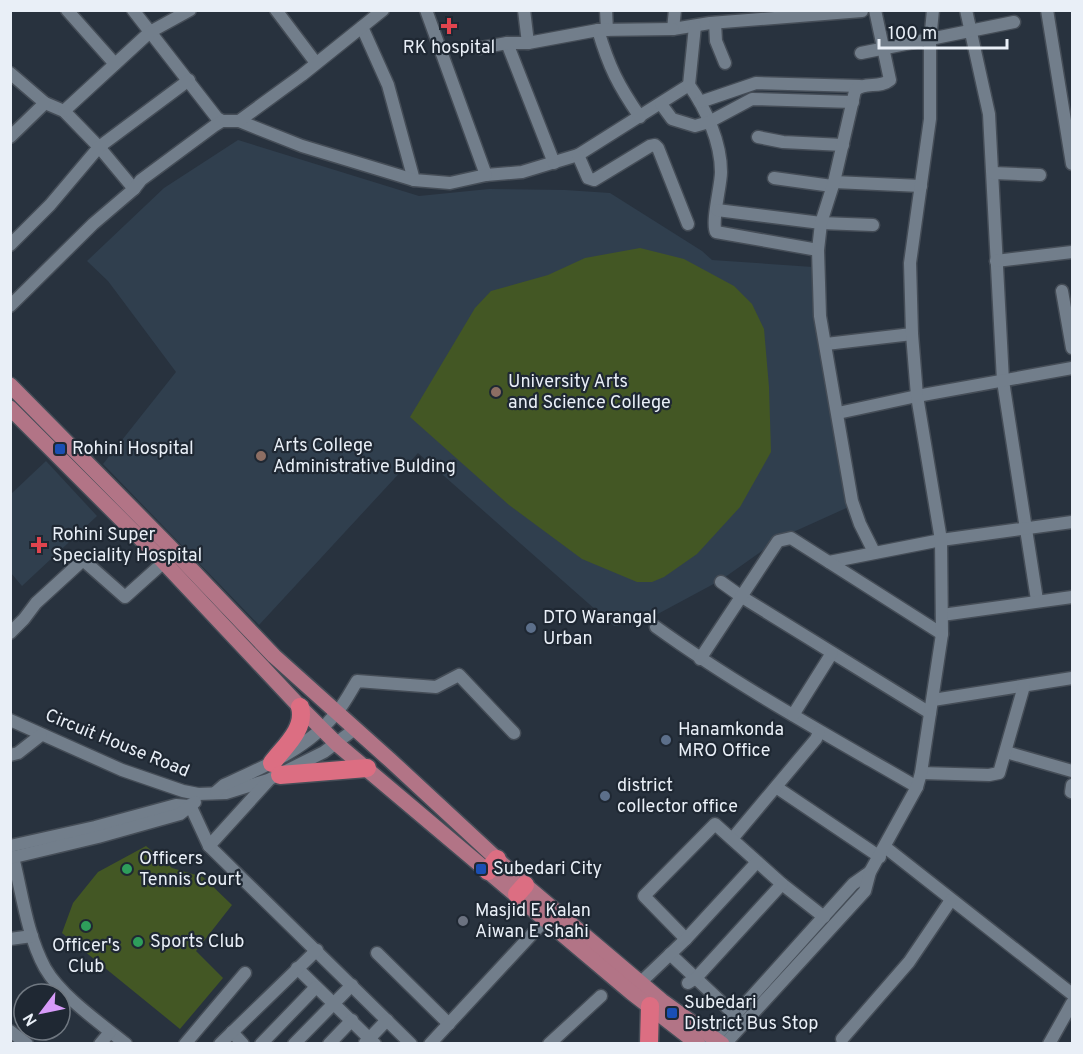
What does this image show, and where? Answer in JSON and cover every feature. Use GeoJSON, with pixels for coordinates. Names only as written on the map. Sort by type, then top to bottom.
{"type":"FeatureCollection","features":[{"type":"Feature","properties":{"kind":"highway"},"geometry":{"type":"LineString","coordinates":[[273,773],[296,732],[302,714],[300,707]]}},
{"type":"Feature","properties":{"kind":"highway"},"geometry":{"type":"LineString","coordinates":[[273,773],[367,768]]}},
{"type":"Feature","properties":{"kind":"highway"},"geometry":{"type":"LineString","coordinates":[[649,1044],[650,1006]]}},
{"type":"Feature","properties":{"kind":"main road"},"geometry":{"type":"LineString","coordinates":[[10,385],[274,656],[355,729],[493,865],[521,890],[641,982],[662,1001],[718,1042]]}},
{"type":"Feature","properties":{"kind":"main road"},"geometry":{"type":"LineString","coordinates":[[10,408],[164,562],[337,744],[493,865]]}},
{"type":"Feature","properties":{"kind":"main road"},"geometry":{"type":"LineString","coordinates":[[521,890],[546,919],[632,993],[698,1044]]}},
{"type":"Feature","properties":{"kind":"street"},"geometry":{"type":"LineString","coordinates":[[67,10],[116,64]]}},
{"type":"Feature","properties":{"kind":"street"},"geometry":{"type":"LineString","coordinates":[[133,10],[217,118],[222,121],[239,121],[302,146],[414,180],[450,183],[486,175],[522,172],[554,164],[578,155],[689,85]]}},
{"type":"Feature","properties":{"kind":"street"},"geometry":{"type":"LineString","coordinates":[[64,111],[150,32],[190,10]]}},
{"type":"Feature","properties":{"kind":"street"},"geometry":{"type":"LineString","coordinates":[[276,10],[316,63]]}},
{"type":"Feature","properties":{"kind":"street"},"geometry":{"type":"LineString","coordinates":[[426,10],[486,175]]}},
{"type":"Feature","properties":{"kind":"street"},"geometry":{"type":"LineString","coordinates":[[524,10],[528,43]]}},
{"type":"Feature","properties":{"kind":"street"},"geometry":{"type":"LineString","coordinates":[[606,10],[602,30],[608,65],[620,88],[640,117]]}},
{"type":"Feature","properties":{"kind":"street"},"geometry":{"type":"LineString","coordinates":[[673,29],[675,10]]}},
{"type":"Feature","properties":{"kind":"street"},"geometry":{"type":"LineString","coordinates":[[480,48],[507,43],[528,43],[602,30],[673,29],[715,23],[731,16],[870,10]]}},
{"type":"Feature","properties":{"kind":"street"},"geometry":{"type":"LineString","coordinates":[[700,102],[756,83],[860,86],[889,83],[890,77],[875,10]]}},
{"type":"Feature","properties":{"kind":"street"},"geometry":{"type":"LineString","coordinates":[[718,1042],[865,891],[870,872],[917,787],[921,773],[942,634],[941,540],[917,396],[910,263],[930,119],[930,40],[933,10]]}},
{"type":"Feature","properties":{"kind":"street"},"geometry":{"type":"LineString","coordinates":[[966,10],[989,114],[1004,381],[1037,600]]}},
{"type":"Feature","properties":{"kind":"street"},"geometry":{"type":"LineString","coordinates":[[1047,10],[1072,164]]}},
{"type":"Feature","properties":{"kind":"street"},"geometry":{"type":"LineString","coordinates":[[239,121],[302,75],[381,11]]}},
{"type":"Feature","properties":{"kind":"street"},"geometry":{"type":"LineString","coordinates":[[861,53],[1014,22]]}},
{"type":"Feature","properties":{"kind":"street"},"geometry":{"type":"LineString","coordinates":[[715,23],[716,41],[725,63]]}},
{"type":"Feature","properties":{"kind":"street"},"geometry":{"type":"LineString","coordinates":[[695,26],[689,85],[700,102],[715,136],[721,171],[714,228],[719,234],[818,250]]}},
{"type":"Feature","properties":{"kind":"street"},"geometry":{"type":"LineString","coordinates":[[362,27],[388,85],[414,180]]}},
{"type":"Feature","properties":{"kind":"street"},"geometry":{"type":"LineString","coordinates":[[507,43],[554,164]]}},
{"type":"Feature","properties":{"kind":"street"},"geometry":{"type":"LineString","coordinates":[[10,74],[45,103],[64,111],[99,147],[134,189]]}},
{"type":"Feature","properties":{"kind":"street"},"geometry":{"type":"LineString","coordinates":[[10,245],[50,205],[99,147],[189,80]]}},
{"type":"Feature","properties":{"kind":"street"},"geometry":{"type":"LineString","coordinates":[[860,86],[855,91],[833,184],[821,223],[818,250],[820,316],[855,512],[874,552]]}},
{"type":"Feature","properties":{"kind":"street"},"geometry":{"type":"LineString","coordinates":[[661,104],[672,119],[695,126],[709,122],[752,99],[853,102]]}},
{"type":"Feature","properties":{"kind":"street"},"geometry":{"type":"LineString","coordinates":[[10,137],[45,103]]}},
{"type":"Feature","properties":{"kind":"street"},"geometry":{"type":"LineString","coordinates":[[10,306],[141,180],[222,121]]}},
{"type":"Feature","properties":{"kind":"street"},"geometry":{"type":"LineString","coordinates":[[758,137],[783,142],[843,145]]}},
{"type":"Feature","properties":{"kind":"street"},"geometry":{"type":"LineString","coordinates":[[578,155],[588,178],[594,180],[655,145],[688,224]]}},
{"type":"Feature","properties":{"kind":"street"},"geometry":{"type":"LineString","coordinates":[[993,173],[1040,175]]}},
{"type":"Feature","properties":{"kind":"street"},"geometry":{"type":"LineString","coordinates":[[774,178],[833,184],[921,186]]}},
{"type":"Feature","properties":{"kind":"street"},"geometry":{"type":"LineString","coordinates":[[717,210],[821,223],[873,225]]}},
{"type":"Feature","properties":{"kind":"street"},"geometry":{"type":"LineString","coordinates":[[996,261],[1072,252]]}},
{"type":"Feature","properties":{"kind":"street"},"geometry":{"type":"LineString","coordinates":[[1062,291],[1072,348]]}},
{"type":"Feature","properties":{"kind":"street"},"geometry":{"type":"LineString","coordinates":[[826,344],[912,334]]}},
{"type":"Feature","properties":{"kind":"street"},"geometry":{"type":"LineString","coordinates":[[838,413],[1072,368]]}},
{"type":"Feature","properties":{"kind":"street"},"geometry":{"type":"LineString","coordinates":[[829,562],[941,540],[1072,522]]}},
{"type":"Feature","properties":{"kind":"street"},"geometry":{"type":"LineString","coordinates":[[700,659],[778,542],[784,538],[791,538],[942,634]]}},
{"type":"Feature","properties":{"kind":"street"},"geometry":{"type":"LineString","coordinates":[[10,633],[36,603],[83,560],[125,597],[164,562]]}},
{"type":"Feature","properties":{"kind":"street"},"geometry":{"type":"LineString","coordinates":[[721,582],[930,713]]}},
{"type":"Feature","properties":{"kind":"street"},"geometry":{"type":"LineString","coordinates":[[942,615],[1037,600],[1072,597]]}},
{"type":"Feature","properties":{"kind":"street"},"geometry":{"type":"LineString","coordinates":[[656,627],[700,659],[819,732],[917,787]]}},
{"type":"Feature","properties":{"kind":"street"},"geometry":{"type":"LineString","coordinates":[[793,715],[832,652]]}},
{"type":"Feature","properties":{"kind":"street"},"geometry":{"type":"LineString","coordinates":[[209,846],[273,773],[337,713],[357,681],[436,687],[459,675],[514,733]]}},
{"type":"Feature","properties":{"kind":"street"},"geometry":{"type":"LineString","coordinates":[[933,700],[1072,678]]}},
{"type":"Feature","properties":{"kind":"street"},"geometry":{"type":"LineString","coordinates":[[921,773],[995,775],[999,773],[1024,686]]}},
{"type":"Feature","properties":{"kind":"street","name":"Circuit House Road"},"geometry":{"type":"LineString","coordinates":[[10,720],[122,770],[173,788],[198,794],[226,793],[273,773]]}},
{"type":"Feature","properties":{"kind":"street"},"geometry":{"type":"LineString","coordinates":[[126,1044],[64,992],[45,968],[32,936],[11,854],[95,827],[176,805],[190,806],[224,785],[273,773],[337,744],[355,729]]}},
{"type":"Feature","properties":{"kind":"street"},"geometry":{"type":"LineString","coordinates":[[732,839],[816,739],[819,732]]}},
{"type":"Feature","properties":{"kind":"street"},"geometry":{"type":"LineString","coordinates":[[10,755],[18,753],[41,735]]}},
{"type":"Feature","properties":{"kind":"street"},"geometry":{"type":"LineString","coordinates":[[1006,752],[1072,771]]}},
{"type":"Feature","properties":{"kind":"street"},"geometry":{"type":"LineString","coordinates":[[776,787],[883,852],[951,900],[1072,994]]}},
{"type":"Feature","properties":{"kind":"street"},"geometry":{"type":"LineString","coordinates":[[190,806],[209,846],[411,1044]]}},
{"type":"Feature","properties":{"kind":"street"},"geometry":{"type":"LineString","coordinates":[[686,939],[644,896],[715,824],[782,884],[824,917]]}},
{"type":"Feature","properties":{"kind":"street"},"geometry":{"type":"LineString","coordinates":[[641,982],[686,939],[757,862]]}},
{"type":"Feature","properties":{"kind":"street"},"geometry":{"type":"LineString","coordinates":[[718,1042],[735,1015],[853,884],[870,872]]}},
{"type":"Feature","properties":{"kind":"street"},"geometry":{"type":"LineString","coordinates":[[692,980],[782,884]]}},
{"type":"Feature","properties":{"kind":"street"},"geometry":{"type":"LineString","coordinates":[[842,1039],[909,962],[951,900]]}},
{"type":"Feature","properties":{"kind":"street"},"geometry":{"type":"LineString","coordinates":[[430,1044],[546,919]]}},
{"type":"Feature","properties":{"kind":"street"},"geometry":{"type":"LineString","coordinates":[[10,939],[32,936]]}},
{"type":"Feature","properties":{"kind":"street"},"geometry":{"type":"LineString","coordinates":[[220,1044],[317,950]]}},
{"type":"Feature","properties":{"kind":"street"},"geometry":{"type":"LineString","coordinates":[[377,953],[449,1024]]}},
{"type":"Feature","properties":{"kind":"street"},"geometry":{"type":"LineString","coordinates":[[670,954],[692,980],[735,1015]]}},
{"type":"Feature","properties":{"kind":"street"},"geometry":{"type":"LineString","coordinates":[[297,968],[352,1020],[370,1042],[387,1020]]}},
{"type":"Feature","properties":{"kind":"street"},"geometry":{"type":"LineString","coordinates":[[185,1044],[245,973]]}},
{"type":"Feature","properties":{"kind":"street"},"geometry":{"type":"LineString","coordinates":[[294,1044],[352,985]]}},
{"type":"Feature","properties":{"kind":"street"},"geometry":{"type":"LineString","coordinates":[[261,1044],[316,987]]}},
{"type":"Feature","properties":{"kind":"street"},"geometry":{"type":"LineString","coordinates":[[549,1044],[601,996]]}},
{"type":"Feature","properties":{"kind":"street"},"geometry":{"type":"LineString","coordinates":[[1050,1044],[1072,1003]]}},
{"type":"Feature","properties":{"kind":"street"},"geometry":{"type":"LineString","coordinates":[[329,1044],[352,1020]]}},
{"type":"Feature","properties":{"kind":"street"},"geometry":{"type":"LineString","coordinates":[[10,1031],[27,1044]]}},
{"type":"Feature","properties":{"kind":"street"},"geometry":{"type":"LineString","coordinates":[[100,1044],[110,1032]]}},
{"type":"Feature","properties":{"kind":"street"},"geometry":{"type":"LineString","coordinates":[[232,1032],[243,1044]]}},
{"type":"Feature","properties":{"kind":"shaded area","name":"University Arts and Science College"},"geometry":{"type":"Polygon","coordinates":[[[238,140],[419,196],[489,189],[610,193],[702,251],[712,260],[813,267],[853,505],[780,538],[721,580],[641,623],[614,626],[418,453],[259,625],[103,464],[176,372],[108,281],[87,261],[164,188],[238,140]]]}},
{"type":"Feature","properties":{"kind":"shaded area","name":"Rohini Super Speciality Hospital"},"geometry":{"type":"Polygon","coordinates":[[[46,461],[97,516],[22,586],[11,573],[11,494],[46,461]]]}},
{"type":"Feature","properties":{"kind":"green space"},"geometry":{"type":"Polygon","coordinates":[[[640,248],[684,259],[734,286],[752,304],[764,329],[769,387],[771,452],[740,507],[697,554],[664,577],[652,582],[637,582],[582,559],[509,505],[410,417],[475,308],[491,291],[548,275],[585,258],[640,248]]]}},
{"type":"Feature","properties":{"kind":"green space","name":"Sports Club"},"geometry":{"type":"Polygon","coordinates":[[[146,846],[172,868],[203,877],[232,905],[196,951],[223,978],[180,1029],[62,933],[73,903],[98,872],[146,846]]]}},
{"type":"Feature","properties":{"kind":"place","name":"RK hospital"},"geometry":{"type":"Point","coordinates":[449,26]}},
{"type":"Feature","properties":{"kind":"place","name":"University Arts and Science College"},"geometry":{"type":"Point","coordinates":[496,392]}},
{"type":"Feature","properties":{"kind":"place","name":"Rohini Hospital"},"geometry":{"type":"Point","coordinates":[60,449]}},
{"type":"Feature","properties":{"kind":"place","name":"Arts College Administrative Bulding"},"geometry":{"type":"Point","coordinates":[261,456]}},
{"type":"Feature","properties":{"kind":"place","name":"Rohini Super Speciality Hospital"},"geometry":{"type":"Point","coordinates":[39,545]}},
{"type":"Feature","properties":{"kind":"place","name":"DTO Warangal Urban"},"geometry":{"type":"Point","coordinates":[531,628]}},
{"type":"Feature","properties":{"kind":"place","name":"Hanamkonda MRO Office"},"geometry":{"type":"Point","coordinates":[666,740]}},
{"type":"Feature","properties":{"kind":"place","name":"district collector office"},"geometry":{"type":"Point","coordinates":[605,796]}},
{"type":"Feature","properties":{"kind":"place","name":"Officers Tennis Court"},"geometry":{"type":"Point","coordinates":[127,869]}},
{"type":"Feature","properties":{"kind":"place","name":"Subedari City"},"geometry":{"type":"Point","coordinates":[481,869]}},
{"type":"Feature","properties":{"kind":"place","name":"Masjid E Kalan Aiwan E Shahi"},"geometry":{"type":"Point","coordinates":[463,921]}},
{"type":"Feature","properties":{"kind":"place","name":"Officer's Club"},"geometry":{"type":"Point","coordinates":[86,926]}},
{"type":"Feature","properties":{"kind":"place","name":"Sports Club"},"geometry":{"type":"Point","coordinates":[138,942]}},
{"type":"Feature","properties":{"kind":"place","name":"Subedari District Bus Stop"},"geometry":{"type":"Point","coordinates":[672,1013]}}]}
